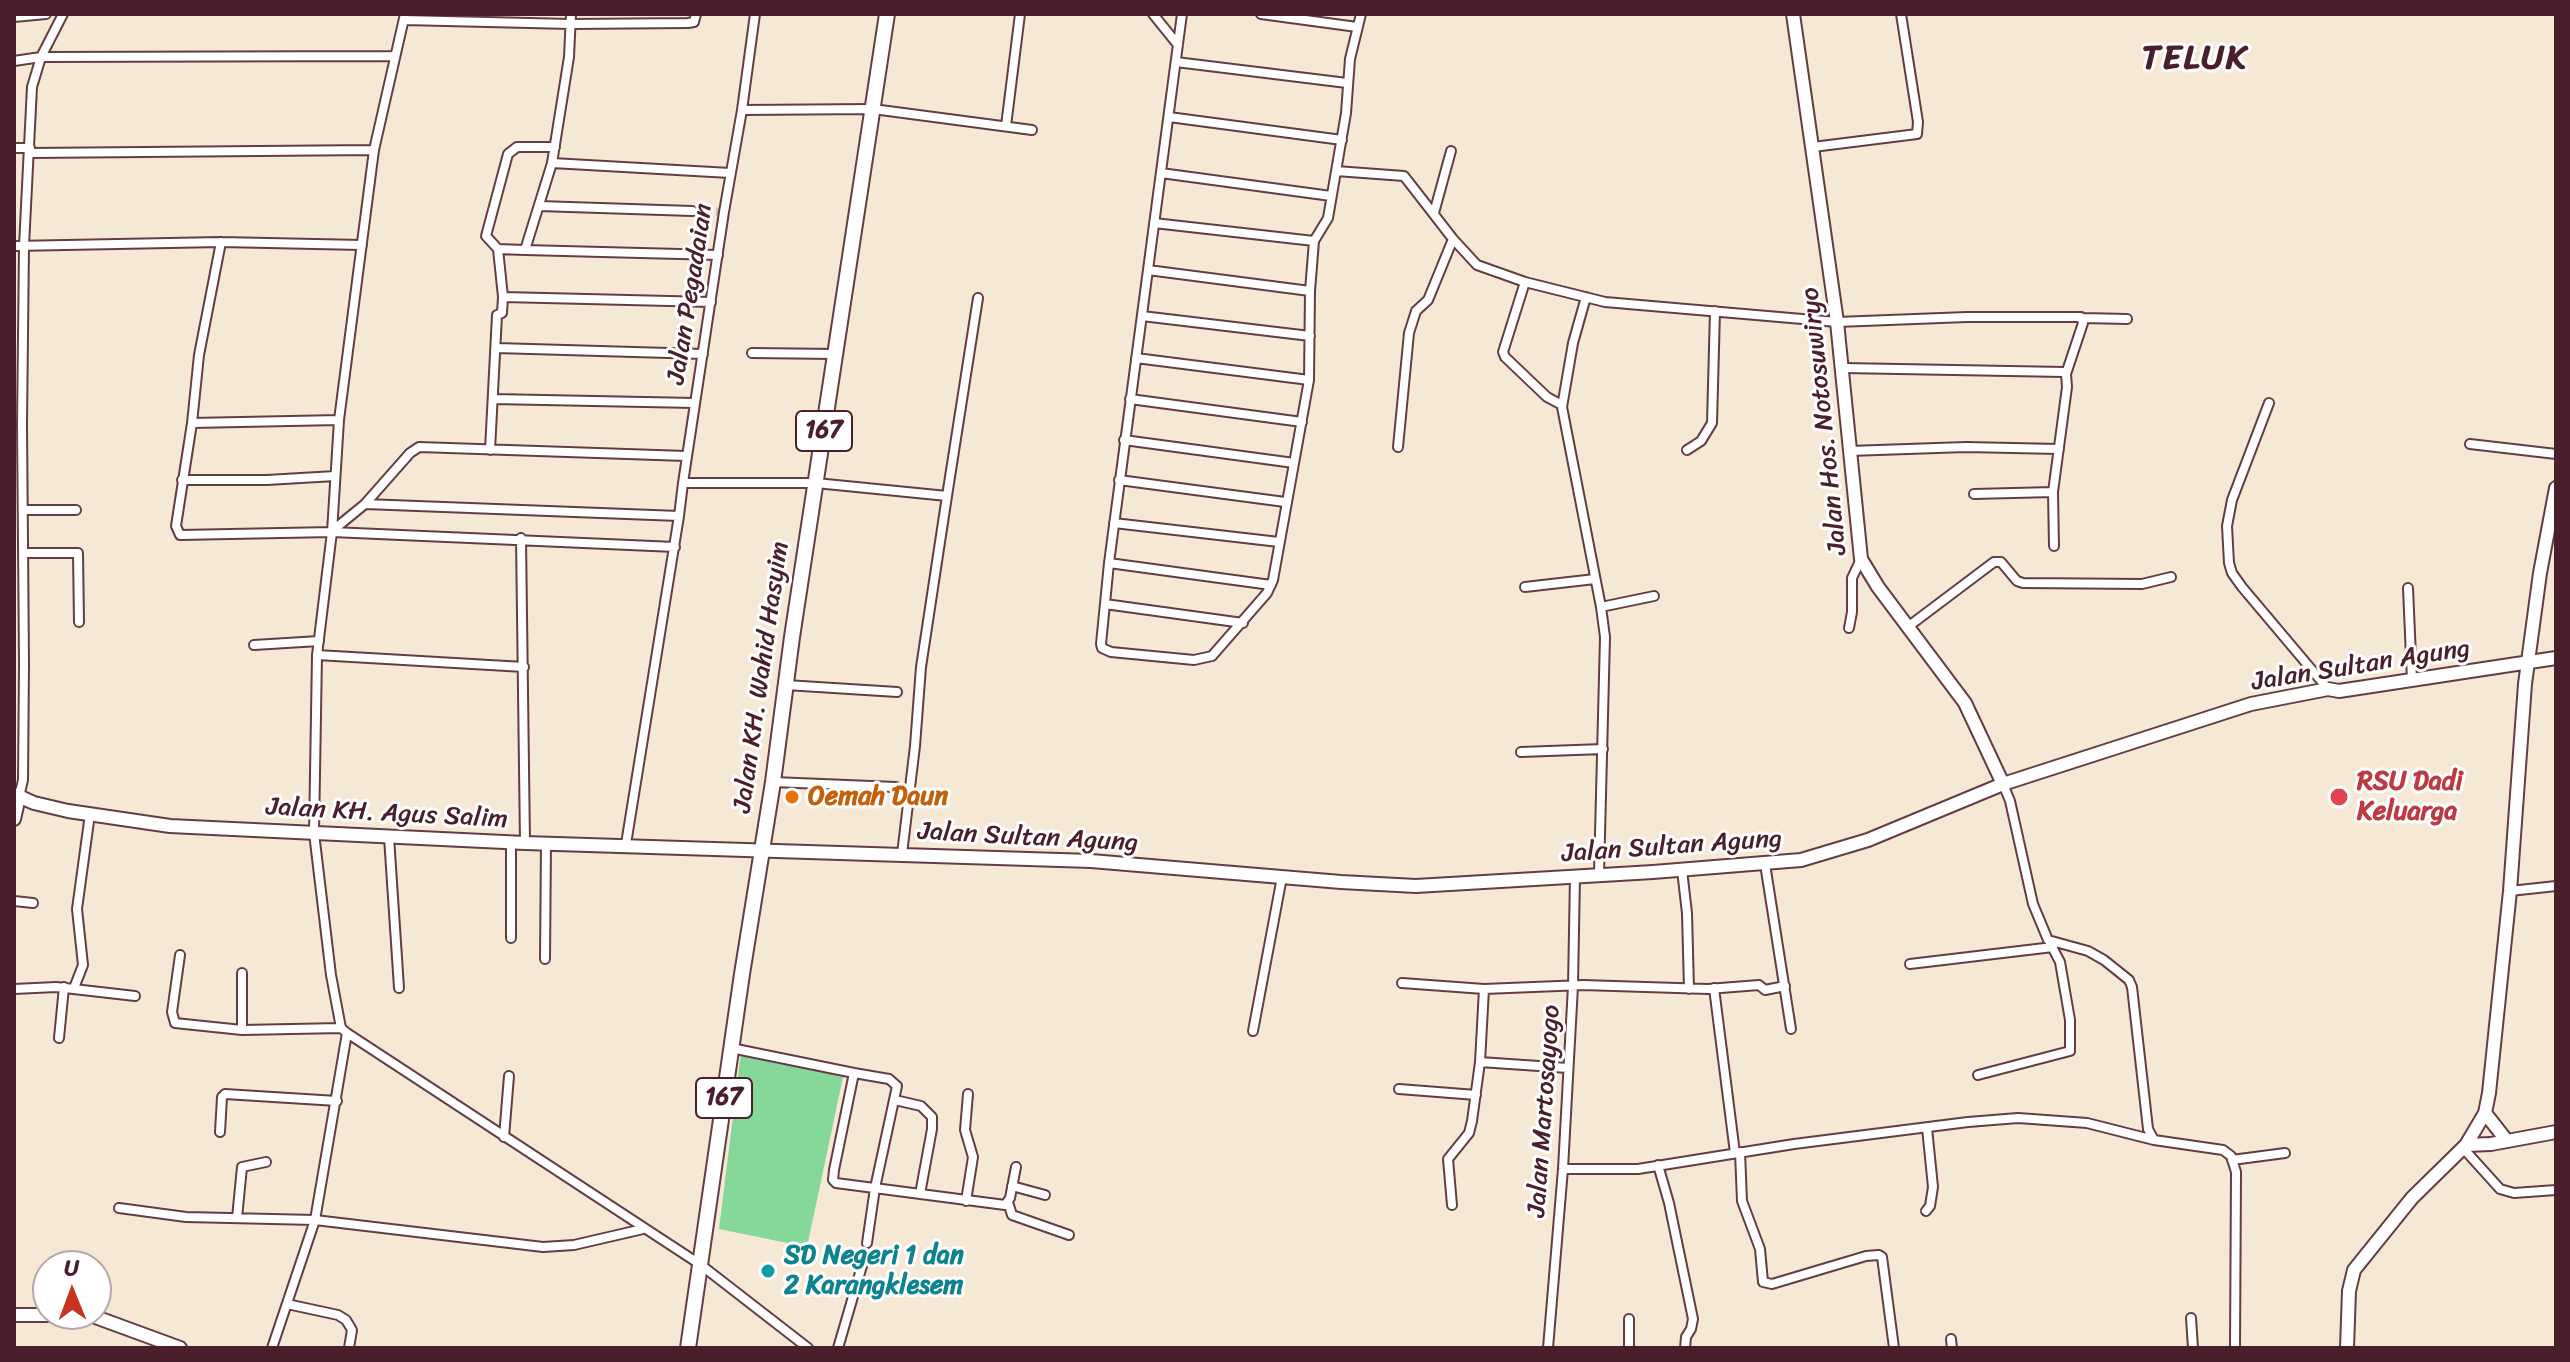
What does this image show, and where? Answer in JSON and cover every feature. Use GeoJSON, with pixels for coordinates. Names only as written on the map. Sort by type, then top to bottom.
{"type":"FeatureCollection","features":[{"type":"Feature","properties":{"kind":"main road","name":"Jalan KH. Wahid Hasyim"},"geometry":{"type":"LineString","coordinates":[[688,1348],[887,14]]}},
{"type":"Feature","properties":{"kind":"street"},"geometry":{"type":"LineString","coordinates":[[14,17],[46,14]]}},
{"type":"Feature","properties":{"kind":"street"},"geometry":{"type":"LineString","coordinates":[[14,819],[23,751],[24,553],[19,246],[27,201],[32,87],[41,57],[63,14]]}},
{"type":"Feature","properties":{"kind":"street"},"geometry":{"type":"LineString","coordinates":[[525,250],[552,163],[569,57],[571,14]]}},
{"type":"Feature","properties":{"kind":"street"},"geometry":{"type":"LineString","coordinates":[[272,1348],[315,1220],[337,1101],[344,1030],[331,975],[314,833],[317,655],[332,527],[339,420],[374,150],[404,17],[571,24],[688,23],[694,22],[696,14]]}},
{"type":"Feature","properties":{"kind":"street","name":"Jalan Pegadaian"},"geometry":{"type":"LineString","coordinates":[[626,844],[675,547],[722,212],[742,110],[755,14]]}},
{"type":"Feature","properties":{"kind":"street"},"geometry":{"type":"LineString","coordinates":[[1006,126],[1020,14]]}},
{"type":"Feature","properties":{"kind":"street"},"geometry":{"type":"LineString","coordinates":[[1153,14],[1178,46]]}},
{"type":"Feature","properties":{"kind":"street"},"geometry":{"type":"LineString","coordinates":[[1182,14],[1124,440],[1101,644],[1102,648],[1111,652],[1194,660],[1207,659],[1243,623],[1271,585],[1309,380],[1314,241],[1328,218],[1342,140],[1347,83],[1361,14]]}},
{"type":"Feature","properties":{"kind":"street"},"geometry":{"type":"LineString","coordinates":[[1261,14],[1357,27]]}},
{"type":"Feature","properties":{"kind":"street","name":"Jalan Hos. Notosuwiryo"},"geometry":{"type":"LineString","coordinates":[[1793,14],[1843,368],[1861,559],[1878,587],[1965,703],[2003,784]]}},
{"type":"Feature","properties":{"kind":"street"},"geometry":{"type":"LineString","coordinates":[[1813,147],[1917,134],[1918,122],[1901,14]]}},
{"type":"Feature","properties":{"kind":"street"},"geometry":{"type":"LineString","coordinates":[[14,61],[41,57],[394,56]]}},
{"type":"Feature","properties":{"kind":"street"},"geometry":{"type":"LineString","coordinates":[[1176,62],[1347,83]]}},
{"type":"Feature","properties":{"kind":"street"},"geometry":{"type":"LineString","coordinates":[[742,110],[873,109],[1032,130]]}},
{"type":"Feature","properties":{"kind":"street"},"geometry":{"type":"LineString","coordinates":[[1169,117],[1342,140]]}},
{"type":"Feature","properties":{"kind":"street"},"geometry":{"type":"LineString","coordinates":[[490,450],[497,315],[502,313],[503,297],[498,249],[486,236],[508,154],[517,147],[555,147]]}},
{"type":"Feature","properties":{"kind":"street"},"geometry":{"type":"LineString","coordinates":[[14,148],[374,150]]}},
{"type":"Feature","properties":{"kind":"street"},"geometry":{"type":"LineString","coordinates":[[1434,213],[1451,151]]}},
{"type":"Feature","properties":{"kind":"street"},"geometry":{"type":"LineString","coordinates":[[552,163],[730,173]]}},
{"type":"Feature","properties":{"kind":"street"},"geometry":{"type":"LineString","coordinates":[[1336,171],[1404,176],[1477,265],[1525,282],[1616,303],[1837,322],[1967,317],[2127,319]]}},
{"type":"Feature","properties":{"kind":"street"},"geometry":{"type":"LineString","coordinates":[[1161,173],[1331,196]]}},
{"type":"Feature","properties":{"kind":"street"},"geometry":{"type":"LineString","coordinates":[[14,201],[27,201]]}},
{"type":"Feature","properties":{"kind":"street"},"geometry":{"type":"LineString","coordinates":[[539,206],[692,211]]}},
{"type":"Feature","properties":{"kind":"street"},"geometry":{"type":"LineString","coordinates":[[1154,223],[1314,241]]}},
{"type":"Feature","properties":{"kind":"street"},"geometry":{"type":"LineString","coordinates":[[1398,447],[1409,333],[1416,311],[1428,300],[1453,239]]}},
{"type":"Feature","properties":{"kind":"street"},"geometry":{"type":"LineString","coordinates":[[19,246],[221,242],[362,245]]}},
{"type":"Feature","properties":{"kind":"street"},"geometry":{"type":"LineString","coordinates":[[221,242],[199,355],[176,526],[180,535],[332,527],[675,547]]}},
{"type":"Feature","properties":{"kind":"street"},"geometry":{"type":"LineString","coordinates":[[498,249],[718,255]]}},
{"type":"Feature","properties":{"kind":"street"},"geometry":{"type":"LineString","coordinates":[[1148,270],[1310,291]]}},
{"type":"Feature","properties":{"kind":"street"},"geometry":{"type":"LineString","coordinates":[[1525,282],[1503,352],[1542,392],[1562,405]]}},
{"type":"Feature","properties":{"kind":"street"},"geometry":{"type":"LineString","coordinates":[[503,297],[711,302]]}},
{"type":"Feature","properties":{"kind":"street"},"geometry":{"type":"LineString","coordinates":[[1586,297],[1573,343],[1562,405],[1605,637],[1599,874]]}},
{"type":"Feature","properties":{"kind":"street"},"geometry":{"type":"LineString","coordinates":[[902,854],[921,667],[978,298]]}},
{"type":"Feature","properties":{"kind":"street"},"geometry":{"type":"LineString","coordinates":[[1687,450],[1701,441],[1712,423],[1715,311]]}},
{"type":"Feature","properties":{"kind":"street"},"geometry":{"type":"LineString","coordinates":[[1142,316],[1310,336]]}},
{"type":"Feature","properties":{"kind":"street"},"geometry":{"type":"LineString","coordinates":[[2054,546],[2053,492],[2066,374],[2083,318]]}},
{"type":"Feature","properties":{"kind":"street"},"geometry":{"type":"LineString","coordinates":[[496,348],[703,354]]}},
{"type":"Feature","properties":{"kind":"street"},"geometry":{"type":"LineString","coordinates":[[752,353],[837,354]]}},
{"type":"Feature","properties":{"kind":"street"},"geometry":{"type":"LineString","coordinates":[[1136,358],[1309,380]]}},
{"type":"Feature","properties":{"kind":"street"},"geometry":{"type":"LineString","coordinates":[[1843,368],[2058,370],[2066,374]]}},
{"type":"Feature","properties":{"kind":"street"},"geometry":{"type":"LineString","coordinates":[[493,399],[695,403]]}},
{"type":"Feature","properties":{"kind":"street"},"geometry":{"type":"LineString","coordinates":[[1130,399],[1302,422]]}},
{"type":"Feature","properties":{"kind":"street"},"geometry":{"type":"LineString","coordinates":[[2269,403],[2232,500],[2227,526],[2229,563],[2242,587],[2328,689]]}},
{"type":"Feature","properties":{"kind":"street"},"geometry":{"type":"LineString","coordinates":[[192,423],[339,420]]}},
{"type":"Feature","properties":{"kind":"street"},"geometry":{"type":"LineString","coordinates":[[1124,440],[1294,463]]}},
{"type":"Feature","properties":{"kind":"street"},"geometry":{"type":"LineString","coordinates":[[2470,444],[2556,454]]}},
{"type":"Feature","properties":{"kind":"street"},"geometry":{"type":"LineString","coordinates":[[1849,451],[1966,447],[2059,449]]}},
{"type":"Feature","properties":{"kind":"street"},"geometry":{"type":"LineString","coordinates":[[332,527],[365,504],[413,449],[686,456]]}},
{"type":"Feature","properties":{"kind":"street"},"geometry":{"type":"LineString","coordinates":[[182,480],[335,476]]}},
{"type":"Feature","properties":{"kind":"street"},"geometry":{"type":"LineString","coordinates":[[1119,480],[1285,502]]}},
{"type":"Feature","properties":{"kind":"street"},"geometry":{"type":"LineString","coordinates":[[683,483],[816,483],[947,496]]}},
{"type":"Feature","properties":{"kind":"street"},"geometry":{"type":"LineString","coordinates":[[2347,1348],[2349,1291],[2354,1270],[2412,1198],[2464,1147],[2485,1113],[2510,891],[2528,661],[2556,488]]}},
{"type":"Feature","properties":{"kind":"street"},"geometry":{"type":"LineString","coordinates":[[1974,494],[2053,492]]}},
{"type":"Feature","properties":{"kind":"street"},"geometry":{"type":"LineString","coordinates":[[365,504],[679,516]]}},
{"type":"Feature","properties":{"kind":"street"},"geometry":{"type":"LineString","coordinates":[[23,510],[76,510]]}},
{"type":"Feature","properties":{"kind":"street"},"geometry":{"type":"LineString","coordinates":[[1114,523],[1279,542]]}},
{"type":"Feature","properties":{"kind":"street"},"geometry":{"type":"LineString","coordinates":[[521,538],[525,843]]}},
{"type":"Feature","properties":{"kind":"street"},"geometry":{"type":"LineString","coordinates":[[24,553],[78,553],[79,622]]}},
{"type":"Feature","properties":{"kind":"street"},"geometry":{"type":"LineString","coordinates":[[1849,628],[1852,578],[1861,559]]}},
{"type":"Feature","properties":{"kind":"street"},"geometry":{"type":"LineString","coordinates":[[1909,626],[1994,562],[2001,562],[2017,581],[2023,583],[2142,584],[2171,577]]}},
{"type":"Feature","properties":{"kind":"street"},"geometry":{"type":"LineString","coordinates":[[1109,563],[1271,585]]}},
{"type":"Feature","properties":{"kind":"street"},"geometry":{"type":"LineString","coordinates":[[1525,587],[1595,579]]}},
{"type":"Feature","properties":{"kind":"street"},"geometry":{"type":"LineString","coordinates":[[2408,588],[2412,680]]}},
{"type":"Feature","properties":{"kind":"street"},"geometry":{"type":"LineString","coordinates":[[1601,607],[1654,596]]}},
{"type":"Feature","properties":{"kind":"street"},"geometry":{"type":"LineString","coordinates":[[1105,604],[1243,623]]}},
{"type":"Feature","properties":{"kind":"street"},"geometry":{"type":"LineString","coordinates":[[254,645],[319,641]]}},
{"type":"Feature","properties":{"kind":"street"},"geometry":{"type":"LineString","coordinates":[[317,655],[524,667]]}},
{"type":"Feature","properties":{"kind":"street","name":"Jalan Sultan Agung"},"geometry":{"type":"LineString","coordinates":[[761,849],[1106,862],[1416,886],[1765,864],[1833,852],[2003,784],[2251,704],[2328,689],[2339,691],[2556,658]]}},
{"type":"Feature","properties":{"kind":"street"},"geometry":{"type":"LineString","coordinates":[[786,685],[897,692]]}},
{"type":"Feature","properties":{"kind":"street"},"geometry":{"type":"LineString","coordinates":[[1521,752],[1603,749]]}},
{"type":"Feature","properties":{"kind":"street"},"geometry":{"type":"LineString","coordinates":[[773,782],[896,787]]}},
{"type":"Feature","properties":{"kind":"street"},"geometry":{"type":"LineString","coordinates":[[1978,1075],[2070,1051],[2070,1020],[2060,962],[2033,904],[2010,801],[2003,784]]}},
{"type":"Feature","properties":{"kind":"street","name":"Jalan KH. Agus Salim"},"geometry":{"type":"LineString","coordinates":[[17,795],[34,803],[170,826],[525,843],[761,849]]}},
{"type":"Feature","properties":{"kind":"street"},"geometry":{"type":"LineString","coordinates":[[59,1038],[69,988],[83,965],[77,909],[90,814]]}},
{"type":"Feature","properties":{"kind":"street"},"geometry":{"type":"LineString","coordinates":[[389,837],[399,988]]}},
{"type":"Feature","properties":{"kind":"street"},"geometry":{"type":"LineString","coordinates":[[511,842],[511,938]]}},
{"type":"Feature","properties":{"kind":"street"},"geometry":{"type":"LineString","coordinates":[[545,959],[546,843]]}},
{"type":"Feature","properties":{"kind":"street"},"geometry":{"type":"LineString","coordinates":[[1765,864],[1791,1029]]}},
{"type":"Feature","properties":{"kind":"street"},"geometry":{"type":"LineString","coordinates":[[1682,870],[1687,913],[1689,989]]}},
{"type":"Feature","properties":{"kind":"street","name":"Jalan Martosayogo"},"geometry":{"type":"LineString","coordinates":[[1548,1348],[1563,1169],[1573,986],[1575,876]]}},
{"type":"Feature","properties":{"kind":"street"},"geometry":{"type":"LineString","coordinates":[[1253,1031],[1282,877]]}},
{"type":"Feature","properties":{"kind":"street"},"geometry":{"type":"LineString","coordinates":[[2510,891],[2556,886]]}},
{"type":"Feature","properties":{"kind":"street"},"geometry":{"type":"LineString","coordinates":[[14,901],[33,903]]}},
{"type":"Feature","properties":{"kind":"street"},"geometry":{"type":"LineString","coordinates":[[1910,964],[2051,944],[2088,951],[2129,980],[2148,1129],[2154,1140]]}},
{"type":"Feature","properties":{"kind":"street"},"geometry":{"type":"LineString","coordinates":[[180,955],[172,1012],[175,1023],[242,1030],[344,1030],[701,1265],[808,1348]]}},
{"type":"Feature","properties":{"kind":"street"},"geometry":{"type":"LineString","coordinates":[[242,973],[242,1030]]}},
{"type":"Feature","properties":{"kind":"street"},"geometry":{"type":"LineString","coordinates":[[1402,983],[1484,989],[1573,986],[1689,989],[1759,985],[1765,990],[1785,986]]}},
{"type":"Feature","properties":{"kind":"street"},"geometry":{"type":"LineString","coordinates":[[14,989],[69,988],[135,996]]}},
{"type":"Feature","properties":{"kind":"street"},"geometry":{"type":"LineString","coordinates":[[1714,988],[1742,1201],[1760,1249],[1763,1282],[1772,1284],[1866,1256],[1879,1255],[1882,1257],[1894,1348]]}},
{"type":"Feature","properties":{"kind":"street"},"geometry":{"type":"LineString","coordinates":[[1452,1205],[1448,1159],[1469,1133],[1480,1062],[1484,989]]}},
{"type":"Feature","properties":{"kind":"street"},"geometry":{"type":"LineString","coordinates":[[731,1048],[894,1082],[897,1086],[875,1188],[867,1243]]}},
{"type":"Feature","properties":{"kind":"street"},"geometry":{"type":"LineString","coordinates":[[1480,1062],[1568,1068]]}},
{"type":"Feature","properties":{"kind":"street"},"geometry":{"type":"LineString","coordinates":[[854,1073],[833,1180],[840,1185],[966,1201],[999,1205],[1008,1202]]}},
{"type":"Feature","properties":{"kind":"street"},"geometry":{"type":"LineString","coordinates":[[504,1137],[509,1076]]}},
{"type":"Feature","properties":{"kind":"street"},"geometry":{"type":"LineString","coordinates":[[1399,1089],[1476,1095]]}},
{"type":"Feature","properties":{"kind":"street"},"geometry":{"type":"LineString","coordinates":[[220,1132],[222,1097],[225,1094],[337,1101]]}},
{"type":"Feature","properties":{"kind":"street"},"geometry":{"type":"LineString","coordinates":[[966,1201],[973,1157],[965,1130],[968,1094]]}},
{"type":"Feature","properties":{"kind":"street"},"geometry":{"type":"LineString","coordinates":[[895,1100],[921,1106],[932,1117],[920,1194]]}},
{"type":"Feature","properties":{"kind":"street"},"geometry":{"type":"LineString","coordinates":[[2485,1113],[2507,1141]]}},
{"type":"Feature","properties":{"kind":"street"},"geometry":{"type":"LineString","coordinates":[[1563,1169],[1609,1170],[1658,1165],[1968,1122],[2038,1118],[2116,1128],[2154,1140],[2223,1150],[2228,1152],[2236,1172],[2235,1348]]}},
{"type":"Feature","properties":{"kind":"street"},"geometry":{"type":"LineString","coordinates":[[1926,1211],[1930,1206],[1933,1187],[1927,1128]]}},
{"type":"Feature","properties":{"kind":"street"},"geometry":{"type":"LineString","coordinates":[[2464,1147],[2556,1132]]}},
{"type":"Feature","properties":{"kind":"street"},"geometry":{"type":"LineString","coordinates":[[2464,1147],[2500,1189],[2514,1193],[2556,1190]]}},
{"type":"Feature","properties":{"kind":"street"},"geometry":{"type":"LineString","coordinates":[[2232,1160],[2285,1153]]}},
{"type":"Feature","properties":{"kind":"street"},"geometry":{"type":"LineString","coordinates":[[237,1218],[242,1167],[266,1162]]}},
{"type":"Feature","properties":{"kind":"street"},"geometry":{"type":"LineString","coordinates":[[1658,1165],[1675,1227],[1693,1319],[1685,1348]]}},
{"type":"Feature","properties":{"kind":"street"},"geometry":{"type":"LineString","coordinates":[[1016,1167],[1008,1202],[1012,1215],[1069,1235]]}},
{"type":"Feature","properties":{"kind":"street"},"geometry":{"type":"LineString","coordinates":[[1012,1186],[1045,1195]]}},
{"type":"Feature","properties":{"kind":"street"},"geometry":{"type":"LineString","coordinates":[[119,1208],[177,1216],[315,1220],[543,1247],[574,1245],[643,1229]]}},
{"type":"Feature","properties":{"kind":"street"},"geometry":{"type":"LineString","coordinates":[[838,1348],[864,1259]]}},
{"type":"Feature","properties":{"kind":"street"},"geometry":{"type":"LineString","coordinates":[[287,1304],[338,1315],[346,1320],[352,1330],[349,1348]]}},
{"type":"Feature","properties":{"kind":"street"},"geometry":{"type":"LineString","coordinates":[[14,1315],[90,1315],[180,1348]]}},
{"type":"Feature","properties":{"kind":"street"},"geometry":{"type":"LineString","coordinates":[[2191,1318],[2193,1348]]}},
{"type":"Feature","properties":{"kind":"street"},"geometry":{"type":"LineString","coordinates":[[1629,1319],[1629,1348]]}},
{"type":"Feature","properties":{"kind":"green space"},"geometry":{"type":"Polygon","coordinates":[[[741,1052],[843,1077],[807,1247],[719,1229],[741,1052]]]}},
{"type":"Feature","properties":{"kind":"tunnel"},"geometry":{"type":"LineString","coordinates":[[692,211],[721,212]]}},
{"type":"Feature","properties":{"kind":"place","name":"Oemah Daun"},"geometry":{"type":"Point","coordinates":[792,797]}},
{"type":"Feature","properties":{"kind":"place","name":"RSU Dadi Keluarga"},"geometry":{"type":"Point","coordinates":[2339,797]}},
{"type":"Feature","properties":{"kind":"place","name":"SD Negeri 1 dan 2 Karangklesem"},"geometry":{"type":"Point","coordinates":[768,1271]}},
{"type":"Feature","properties":{"kind":"district","name":"TELUK"},"geometry":{"type":"Point","coordinates":[2195,59]}}]}
